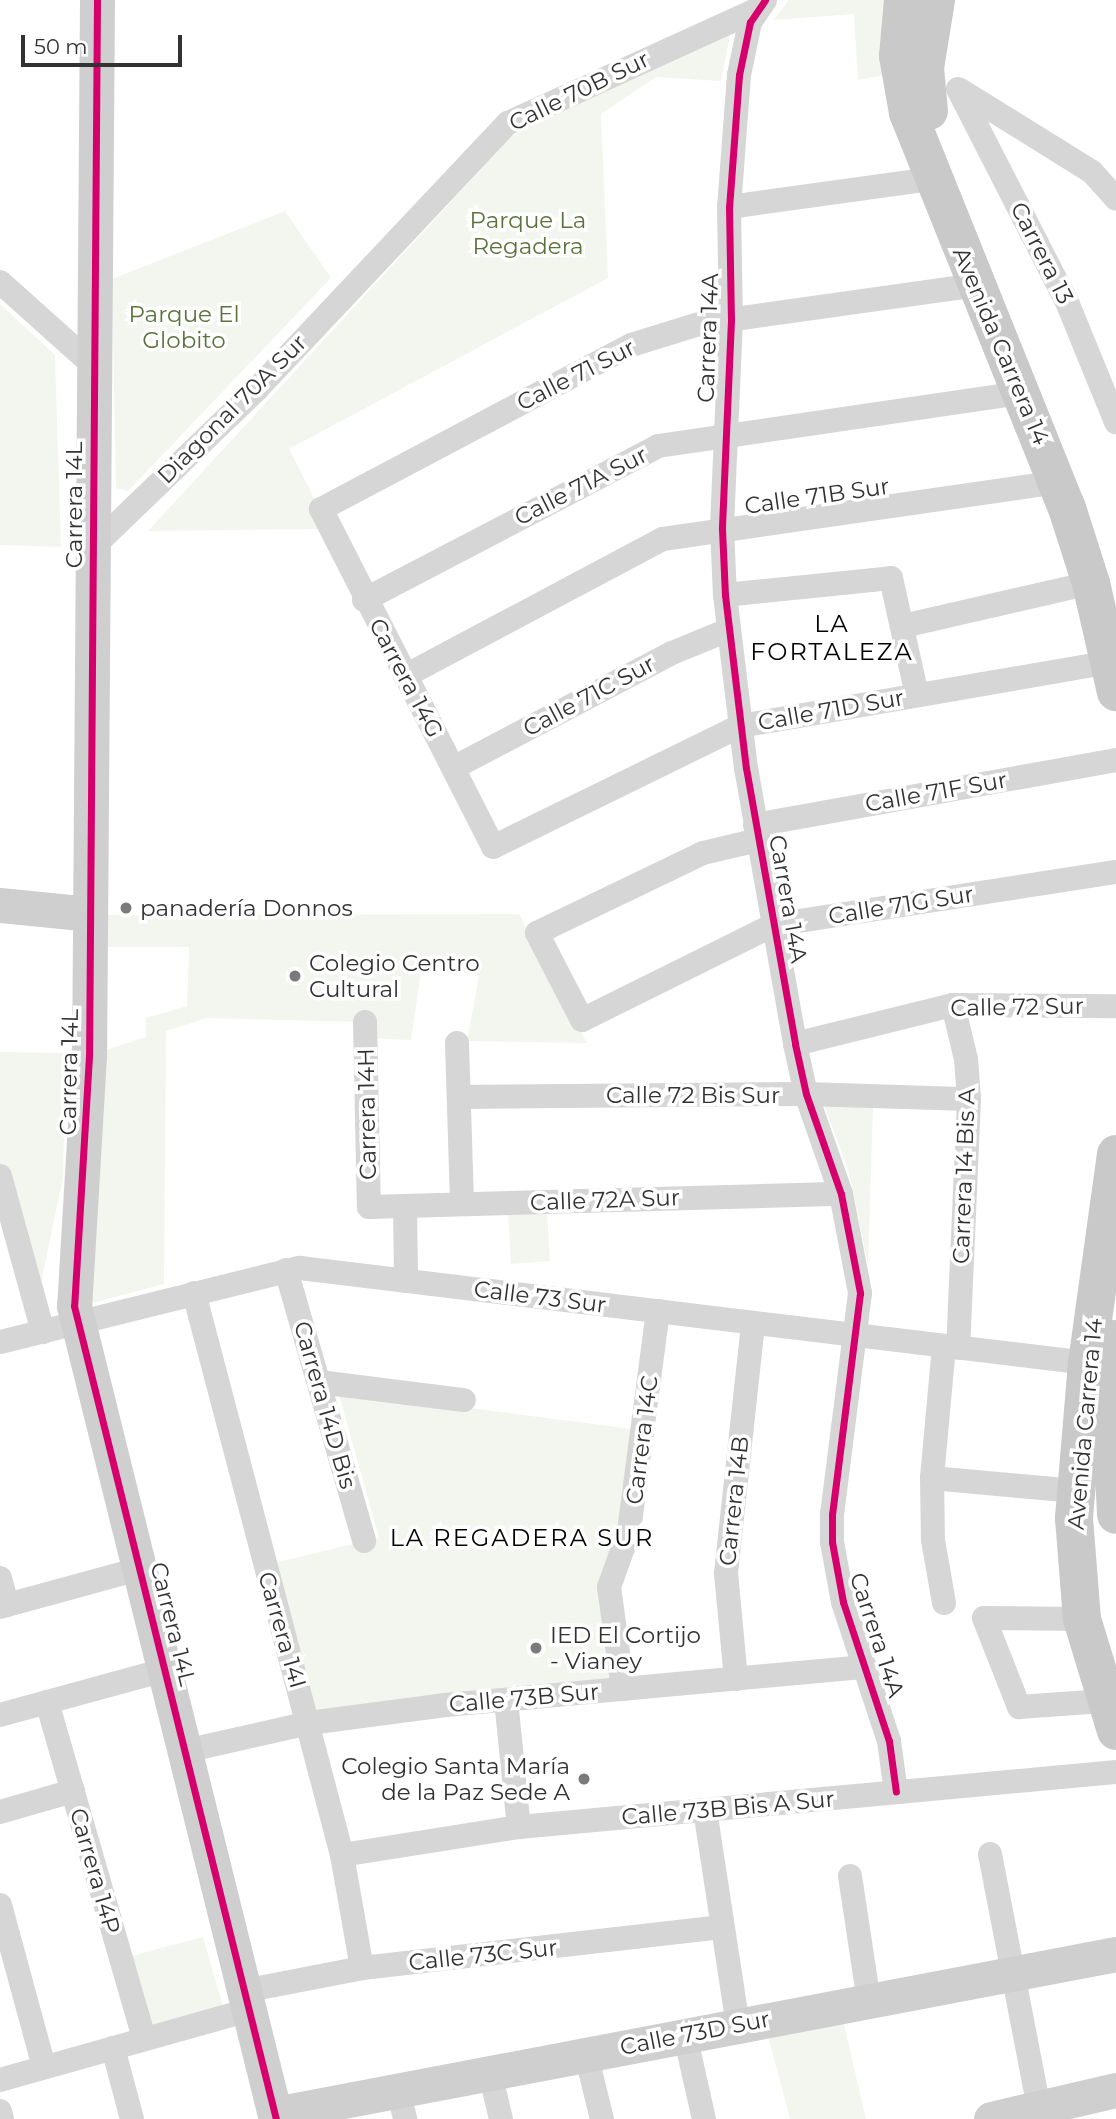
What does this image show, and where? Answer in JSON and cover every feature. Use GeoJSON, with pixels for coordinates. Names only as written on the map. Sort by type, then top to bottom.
{"type":"FeatureCollection","features":[{"type":"Feature","properties":{"kind":"main road","name":"Avenida Carrera 14"},"geometry":{"type":"LineString","coordinates":[[903,0],[901,82],[932,179],[1023,393],[1057,482],[1103,585]]}},
{"type":"Feature","properties":{"kind":"main road","name":"Avenida Carrera 14"},"geometry":{"type":"LineString","coordinates":[[936,0],[925,68],[928,110],[937,137],[1062,426],[1103,585],[1113,677]]}},
{"type":"Feature","properties":{"kind":"main road","name":"Avenida Carrera 14"},"geometry":{"type":"LineString","coordinates":[[1110,1716],[1082,1619],[1075,1490],[1087,1363],[1116,1154]]}},
{"type":"Feature","properties":{"kind":"main road","name":"Avenida Carrera 14"},"geometry":{"type":"LineString","coordinates":[[1116,1332],[1111,1418],[1116,1515]]}},
{"type":"Feature","properties":{"kind":"street","name":"Carrera 14L"},"geometry":{"type":"LineString","coordinates":[[97,0],[86,1164],[73,1286],[78,1323],[276,2116]]}},
{"type":"Feature","properties":{"kind":"street","name":"Carrera 14A"},"geometry":{"type":"LineString","coordinates":[[760,5],[740,75],[729,207],[731,320],[723,437],[722,529],[725,595],[740,726],[756,832],[795,1044],[806,1094],[841,1194],[860,1293],[857,1335],[832,1514],[832,1542],[838,1584],[889,1741],[896,1792]]}},
{"type":"Feature","properties":{"kind":"street","name":"Calle 70B Sur"},"geometry":{"type":"LineString","coordinates":[[369,267],[496,134],[519,115],[760,5]]}},
{"type":"Feature","properties":{"kind":"street"},"geometry":{"type":"LineString","coordinates":[[925,68],[1092,172],[1116,199]]}},
{"type":"Feature","properties":{"kind":"street","name":"Carrera 13"},"geometry":{"type":"LineString","coordinates":[[958,89],[1068,302],[1116,422]]}},
{"type":"Feature","properties":{"kind":"street"},"geometry":{"type":"LineString","coordinates":[[729,207],[932,179]]}},
{"type":"Feature","properties":{"kind":"street","name":"Diagonal 70A Sur"},"geometry":{"type":"LineString","coordinates":[[93,547],[257,388],[369,267]]}},
{"type":"Feature","properties":{"kind":"street"},"geometry":{"type":"LineString","coordinates":[[0,282],[94,366]]}},
{"type":"Feature","properties":{"kind":"street","name":"Calle 71 Sur"},"geometry":{"type":"LineString","coordinates":[[321,509],[631,345],[731,320],[976,285]]}},
{"type":"Feature","properties":{"kind":"street","name":"Calle 71A Sur"},"geometry":{"type":"LineString","coordinates":[[364,600],[658,446],[1023,393]]}},
{"type":"Feature","properties":{"kind":"street","name":"Calle 71B Sur"},"geometry":{"type":"LineString","coordinates":[[405,676],[663,539],[1057,482]]}},
{"type":"Feature","properties":{"kind":"street","name":"Carrera 14G"},"geometry":{"type":"LineString","coordinates":[[321,509],[364,600],[453,768],[483,835],[493,847]]}},
{"type":"Feature","properties":{"kind":"street"},"geometry":{"type":"LineString","coordinates":[[725,595],[891,578],[904,626],[917,695]]}},
{"type":"Feature","properties":{"kind":"street"},"geometry":{"type":"LineString","coordinates":[[904,626],[1103,585]]}},
{"type":"Feature","properties":{"kind":"street","name":"Calle 71C Sur"},"geometry":{"type":"LineString","coordinates":[[453,768],[672,653],[728,630]]}},
{"type":"Feature","properties":{"kind":"street","name":"Calle 71D Sur"},"geometry":{"type":"LineString","coordinates":[[493,847],[740,726],[917,695],[1113,677]]}},
{"type":"Feature","properties":{"kind":"street","name":"Calle 71F Sur"},"geometry":{"type":"LineString","coordinates":[[582,1020],[537,933],[703,853],[756,832],[1116,760]]}},
{"type":"Feature","properties":{"kind":"street","name":"Calle 71G Sur"},"geometry":{"type":"LineString","coordinates":[[582,1020],[773,925],[1116,872]]}},
{"type":"Feature","properties":{"kind":"street"},"geometry":{"type":"LineString","coordinates":[[0,905],[90,914]]}},
{"type":"Feature","properties":{"kind":"street","name":"Calle 72 Sur"},"geometry":{"type":"LineString","coordinates":[[795,1044],[953,1005],[1116,1006]]}},
{"type":"Feature","properties":{"kind":"street","name":"Carrera 14 Bis A"},"geometry":{"type":"LineString","coordinates":[[944,1603],[933,1539],[932,1478],[951,1347],[969,1099],[966,1059],[953,1005]]}},
{"type":"Feature","properties":{"kind":"street","name":"Carrera 14H"},"geometry":{"type":"LineString","coordinates":[[365,1022],[369,1207]]}},
{"type":"Feature","properties":{"kind":"street"},"geometry":{"type":"LineString","coordinates":[[457,1043],[462,1204]]}},
{"type":"Feature","properties":{"kind":"street","name":"Calle 72 Bis Sur"},"geometry":{"type":"LineString","coordinates":[[458,1097],[806,1094],[969,1099]]}},
{"type":"Feature","properties":{"kind":"street"},"geometry":{"type":"LineString","coordinates":[[0,1176],[43,1332]]}},
{"type":"Feature","properties":{"kind":"street","name":"Calle 72A Sur"},"geometry":{"type":"LineString","coordinates":[[369,1207],[841,1194]]}},
{"type":"Feature","properties":{"kind":"street"},"geometry":{"type":"LineString","coordinates":[[405,1206],[406,1280]]}},
{"type":"Feature","properties":{"kind":"street","name":"Calle 73 Sur"},"geometry":{"type":"LineString","coordinates":[[0,1342],[286,1270],[406,1280],[1087,1363]]}},
{"type":"Feature","properties":{"kind":"street","name":"Carrera 14D Bis"},"geometry":{"type":"LineString","coordinates":[[286,1270],[364,1541]]}},
{"type":"Feature","properties":{"kind":"street","name":"Carrera 14I"},"geometry":{"type":"LineString","coordinates":[[194,1293],[342,1855],[362,1968]]}},
{"type":"Feature","properties":{"kind":"street","name":"Carrera 14C"},"geometry":{"type":"LineString","coordinates":[[623,1689],[609,1587],[629,1531],[658,1311]]}},
{"type":"Feature","properties":{"kind":"street","name":"Carrera 14B"},"geometry":{"type":"LineString","coordinates":[[736,1679],[726,1573],[753,1323]]}},
{"type":"Feature","properties":{"kind":"street"},"geometry":{"type":"LineString","coordinates":[[319,1382],[464,1400]]}},
{"type":"Feature","properties":{"kind":"street"},"geometry":{"type":"LineString","coordinates":[[932,1478],[1075,1490]]}},
{"type":"Feature","properties":{"kind":"street"},"geometry":{"type":"LineString","coordinates":[[0,1578],[4,1606],[139,1569]]}},
{"type":"Feature","properties":{"kind":"street"},"geometry":{"type":"LineString","coordinates":[[1082,1619],[984,1618],[1019,1707],[1110,1716]]}},
{"type":"Feature","properties":{"kind":"street","name":"Calle 73B Sur"},"geometry":{"type":"LineString","coordinates":[[185,1751],[309,1723],[506,1700],[865,1667]]}},
{"type":"Feature","properties":{"kind":"street"},"geometry":{"type":"LineString","coordinates":[[0,1714],[165,1670]]}},
{"type":"Feature","properties":{"kind":"street"},"geometry":{"type":"LineString","coordinates":[[506,1700],[519,1827]]}},
{"type":"Feature","properties":{"kind":"street","name":"Carrera 14P"},"geometry":{"type":"LineString","coordinates":[[47,1702],[144,2039]]}},
{"type":"Feature","properties":{"kind":"street","name":"Calle 73B Bis A Sur"},"geometry":{"type":"LineString","coordinates":[[342,1855],[519,1827],[1116,1772]]}},
{"type":"Feature","properties":{"kind":"street"},"geometry":{"type":"LineString","coordinates":[[0,1812],[73,1791]]}},
{"type":"Feature","properties":{"kind":"street"},"geometry":{"type":"LineString","coordinates":[[705,1810],[738,2025]]}},
{"type":"Feature","properties":{"kind":"street"},"geometry":{"type":"LineString","coordinates":[[990,1854],[1040,2114]]}},
{"type":"Feature","properties":{"kind":"street"},"geometry":{"type":"LineString","coordinates":[[850,1876],[869,2001]]}},
{"type":"Feature","properties":{"kind":"street"},"geometry":{"type":"LineString","coordinates":[[0,1905],[9,1970],[44,2067]]}},
{"type":"Feature","properties":{"kind":"street","name":"Calle 73C Sur"},"geometry":{"type":"LineString","coordinates":[[0,2080],[144,2039],[247,2000],[362,1968],[722,1927]]}},
{"type":"Feature","properties":{"kind":"street","name":"Calle 73D Sur"},"geometry":{"type":"LineString","coordinates":[[276,2116],[401,2105],[490,2073],[1116,1954]]}},
{"type":"Feature","properties":{"kind":"street"},"geometry":{"type":"LineString","coordinates":[[685,2035],[704,2119]]}},
{"type":"Feature","properties":{"kind":"street"},"geometry":{"type":"LineString","coordinates":[[113,2048],[132,2119]]}},
{"type":"Feature","properties":{"kind":"street"},"geometry":{"type":"LineString","coordinates":[[586,2054],[602,2119]]}},
{"type":"Feature","properties":{"kind":"street"},"geometry":{"type":"LineString","coordinates":[[490,2073],[501,2119]]}},
{"type":"Feature","properties":{"kind":"street"},"geometry":{"type":"LineString","coordinates":[[991,2119],[1040,2114],[1116,2091]]}},
{"type":"Feature","properties":{"kind":"street"},"geometry":{"type":"LineString","coordinates":[[0,2111],[2,2119]]}},
{"type":"Feature","properties":{"kind":"green space"},"geometry":{"type":"Polygon","coordinates":[[[789,0],[886,0],[884,75],[858,80],[854,14],[773,20],[789,0]]]}},
{"type":"Feature","properties":{"kind":"green space","name":"Parque La Regadera"},"geometry":{"type":"Polygon","coordinates":[[[732,25],[721,81],[656,77],[601,114],[608,278],[289,449],[330,529],[148,531],[507,141],[524,127],[732,25]]]}},
{"type":"Feature","properties":{"kind":"green space","name":"Parque El Globito"},"geometry":{"type":"Polygon","coordinates":[[[285,211],[331,278],[128,491],[116,488],[112,279],[285,211]]]}},
{"type":"Feature","properties":{"kind":"green space"},"geometry":{"type":"Polygon","coordinates":[[[0,304],[55,355],[61,547],[0,545],[0,304]]]}},
{"type":"Feature","properties":{"kind":"green space"},"geometry":{"type":"Polygon","coordinates":[[[519,914],[587,1043],[467,1041],[479,976],[422,964],[411,1040],[365,1038],[364,1022],[207,1018],[166,1031],[164,1284],[85,1305],[103,1051],[146,1037],[146,1018],[187,1006],[189,947],[106,947],[107,915],[519,914]]]}},
{"type":"Feature","properties":{"kind":"green space"},"geometry":{"type":"Polygon","coordinates":[[[0,1052],[66,1053],[63,1178],[36,1306],[0,1176],[0,1052]]]}},
{"type":"Feature","properties":{"kind":"green space"},"geometry":{"type":"Polygon","coordinates":[[[824,1105],[873,1108],[868,1264],[849,1172],[824,1105]]]}},
{"type":"Feature","properties":{"kind":"green space"},"geometry":{"type":"Polygon","coordinates":[[[547,1211],[550,1261],[511,1264],[508,1213],[547,1211]]]}},
{"type":"Feature","properties":{"kind":"green space"},"geometry":{"type":"Polygon","coordinates":[[[338,1391],[632,1429],[613,1678],[310,1713],[273,1563],[379,1538],[338,1391]]]}},
{"type":"Feature","properties":{"kind":"green space"},"geometry":{"type":"Polygon","coordinates":[[[203,1937],[225,2014],[149,2033],[128,1957],[203,1937]]]}},
{"type":"Feature","properties":{"kind":"green space"},"geometry":{"type":"Polygon","coordinates":[[[843,2020],[866,2119],[790,2119],[768,2036],[843,2020]]]}},
{"type":"Feature","properties":{"kind":"cycle path"},"geometry":{"type":"LineString","coordinates":[[97,0],[89,1056],[74,1306],[276,2119]]}},
{"type":"Feature","properties":{"kind":"cycle path"},"geometry":{"type":"LineString","coordinates":[[765,0],[750,22],[739,75],[729,207],[731,320],[722,529],[725,595],[746,768],[795,1044],[806,1094],[841,1194],[860,1293],[832,1514],[832,1542],[843,1602],[889,1741],[896,1792]]}},
{"type":"Feature","properties":{"kind":"place","name":"panadería Donnos"},"geometry":{"type":"Point","coordinates":[126,908]}},
{"type":"Feature","properties":{"kind":"place","name":"Colegio Centro Cultural"},"geometry":{"type":"Point","coordinates":[295,976]}},
{"type":"Feature","properties":{"kind":"place","name":"IED El Cortijo - Vianey"},"geometry":{"type":"Point","coordinates":[536,1648]}},
{"type":"Feature","properties":{"kind":"place","name":"Colegio Santa María de la Paz Sede A"},"geometry":{"type":"Point","coordinates":[584,1779]}},
{"type":"Feature","properties":{"kind":"district","name":"LA FORTALEZA"},"geometry":{"type":"Point","coordinates":[832,638]}},
{"type":"Feature","properties":{"kind":"district","name":"LA REGADERA SUR"},"geometry":{"type":"Point","coordinates":[522,1538]}}]}
